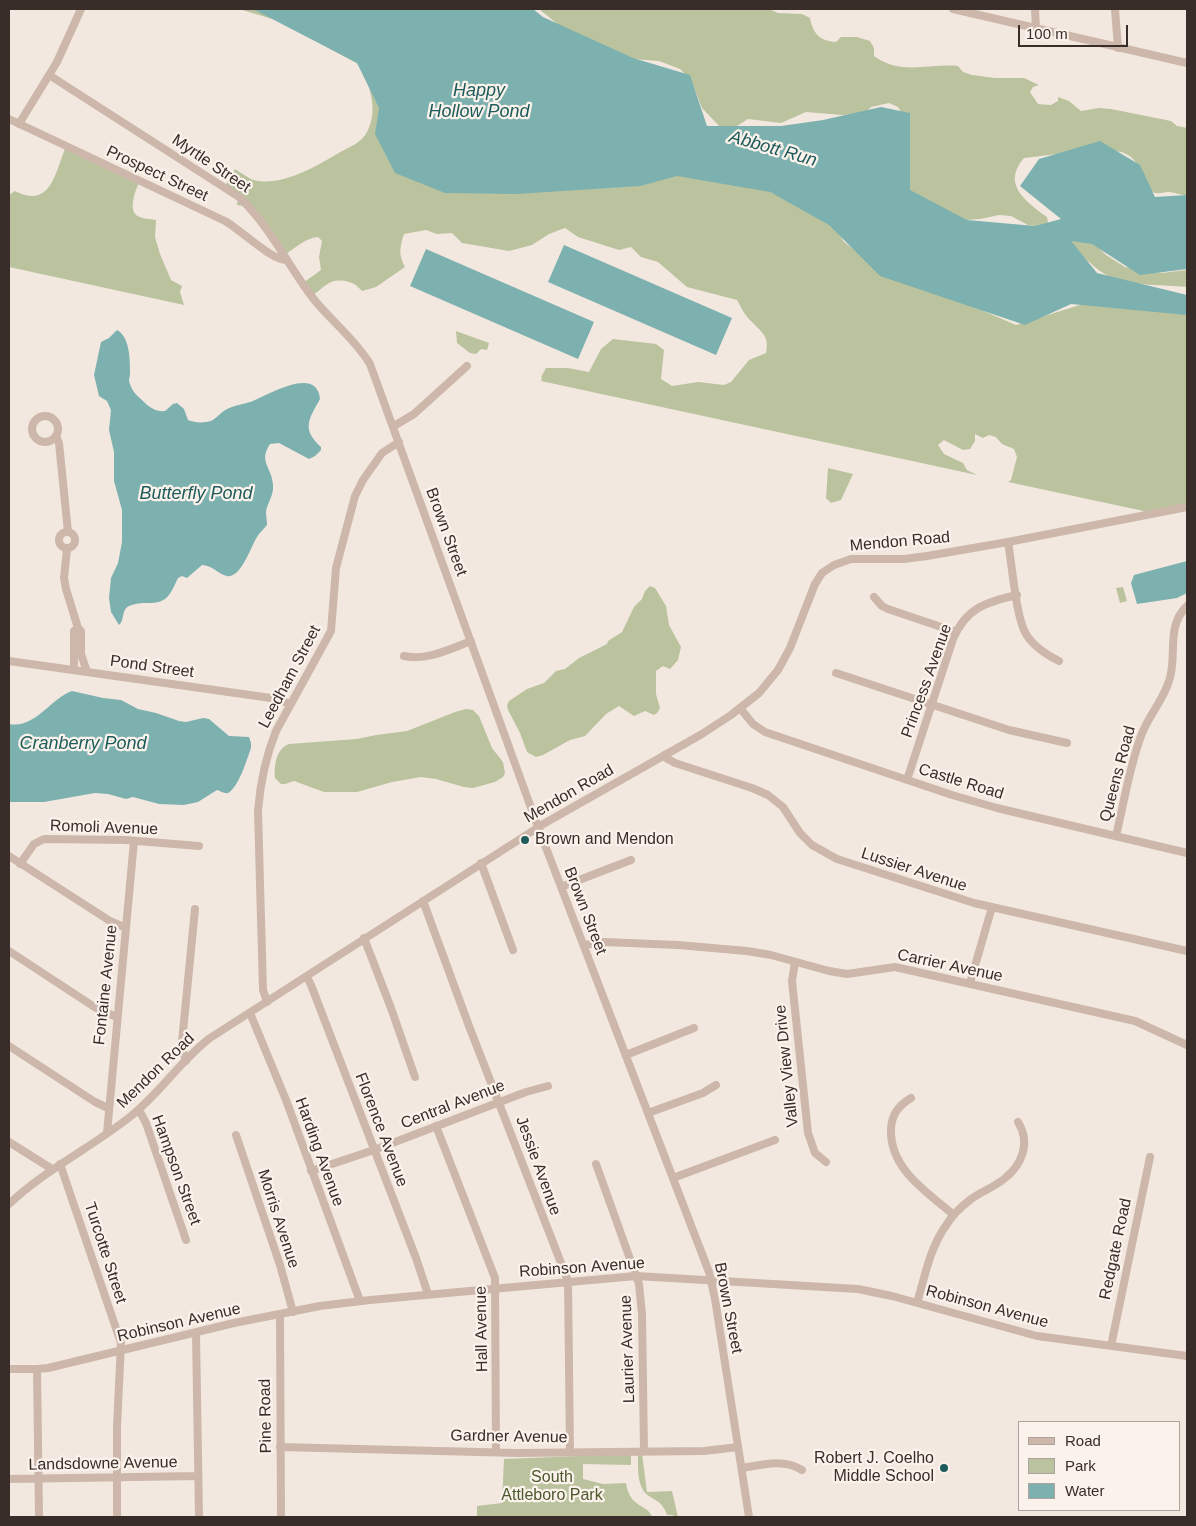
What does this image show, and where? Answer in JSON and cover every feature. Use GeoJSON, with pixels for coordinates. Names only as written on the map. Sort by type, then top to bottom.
{"type":"FeatureCollection","features":[{"type":"Feature","properties":{"kind":"street"},"geometry":{"type":"LineString","coordinates":[[18,124],[60,56],[81,9]]}},
{"type":"Feature","properties":{"kind":"street"},"geometry":{"type":"LineString","coordinates":[[953,9],[1187,63]]}},
{"type":"Feature","properties":{"kind":"street"},"geometry":{"type":"LineString","coordinates":[[1035,9],[1036,28]]}},
{"type":"Feature","properties":{"kind":"street"},"geometry":{"type":"LineString","coordinates":[[1115,9],[1118,48]]}},
{"type":"Feature","properties":{"kind":"street","name":"Myrtle Street"},"geometry":{"type":"LineString","coordinates":[[49,76],[239,197],[262,221],[314,300],[344,332]]}},
{"type":"Feature","properties":{"kind":"street","name":"Prospect Street"},"geometry":{"type":"LineString","coordinates":[[9,119],[225,221],[275,257],[288,260]]}},
{"type":"Feature","properties":{"kind":"street","name":"Brown Street"},"geometry":{"type":"LineString","coordinates":[[344,332],[359,348],[370,364],[538,827],[711,1280],[749,1517]]}},
{"type":"Feature","properties":{"kind":"street"},"geometry":{"type":"LineString","coordinates":[[394,426],[414,414],[467,366]]}},
{"type":"Feature","properties":{"kind":"street"},"geometry":{"type":"LineString","coordinates":[[56,436],[59,443],[68,532]]}},
{"type":"Feature","properties":{"kind":"street","name":"Leedham Street"},"geometry":{"type":"LineString","coordinates":[[267,1002],[263,990],[258,811],[273,738],[331,631],[336,568],[354,496],[382,453],[399,442]]}},
{"type":"Feature","properties":{"kind":"street","name":"Mendon Road"},"geometry":{"type":"LineString","coordinates":[[9,1204],[52,1169],[139,1110],[204,1042],[538,827],[586,798],[702,734],[740,708],[765,686],[781,664],[793,641],[815,584],[828,568],[851,559],[916,558],[1187,507]]}},
{"type":"Feature","properties":{"kind":"street"},"geometry":{"type":"LineString","coordinates":[[67,549],[74,546],[76,541],[74,536],[68,532]]}},
{"type":"Feature","properties":{"kind":"street"},"geometry":{"type":"LineString","coordinates":[[67,549],[60,544],[59,539],[62,534],[68,532]]}},
{"type":"Feature","properties":{"kind":"street"},"geometry":{"type":"LineString","coordinates":[[1008,542],[1020,620],[1025,633],[1043,652],[1059,661]]}},
{"type":"Feature","properties":{"kind":"street"},"geometry":{"type":"LineString","coordinates":[[67,549],[64,578],[78,628],[81,631],[82,654],[87,672]]}},
{"type":"Feature","properties":{"kind":"street","name":"Princess Avenue"},"geometry":{"type":"LineString","coordinates":[[907,780],[956,632],[964,620],[982,605],[1016,595]]}},
{"type":"Feature","properties":{"kind":"street"},"geometry":{"type":"LineString","coordinates":[[874,598],[888,609],[956,632]]}},
{"type":"Feature","properties":{"kind":"street","name":"Queens Road"},"geometry":{"type":"LineString","coordinates":[[1116,836],[1140,737],[1148,718],[1170,680],[1173,667],[1173,635],[1177,620],[1187,606]]}},
{"type":"Feature","properties":{"kind":"street"},"geometry":{"type":"LineString","coordinates":[[74,670],[74,631],[78,628]]}},
{"type":"Feature","properties":{"kind":"street"},"geometry":{"type":"LineString","coordinates":[[404,656],[412,658],[425,657],[471,641]]}},
{"type":"Feature","properties":{"kind":"street","name":"Pond Street"},"geometry":{"type":"LineString","coordinates":[[9,661],[271,698],[291,704]]}},
{"type":"Feature","properties":{"kind":"street"},"geometry":{"type":"LineString","coordinates":[[836,673],[1009,730],[1067,744]]}},
{"type":"Feature","properties":{"kind":"street","name":"Castle Road"},"geometry":{"type":"LineString","coordinates":[[740,708],[753,724],[765,732],[907,780],[1004,810],[1187,853]]}},
{"type":"Feature","properties":{"kind":"street","name":"Lussier Avenue"},"geometry":{"type":"LineString","coordinates":[[664,755],[675,763],[768,795],[783,807],[800,832],[812,845],[827,855],[956,898],[1187,951]]}},
{"type":"Feature","properties":{"kind":"street","name":"Romoli Avenue"},"geometry":{"type":"LineString","coordinates":[[20,864],[34,844],[41,840],[134,840],[199,846]]}},
{"type":"Feature","properties":{"kind":"street","name":"Fontaine Avenue"},"geometry":{"type":"LineString","coordinates":[[106,1133],[134,840]]}},
{"type":"Feature","properties":{"kind":"street"},"geometry":{"type":"LineString","coordinates":[[9,856],[110,921],[126,928]]}},
{"type":"Feature","properties":{"kind":"street"},"geometry":{"type":"LineString","coordinates":[[561,887],[631,860]]}},
{"type":"Feature","properties":{"kind":"street"},"geometry":{"type":"LineString","coordinates":[[481,863],[513,950]]}},
{"type":"Feature","properties":{"kind":"street","name":"Jessie Avenue"},"geometry":{"type":"LineString","coordinates":[[423,900],[469,1026],[568,1281],[570,1452]]}},
{"type":"Feature","properties":{"kind":"street"},"geometry":{"type":"LineString","coordinates":[[970,983],[992,907]]}},
{"type":"Feature","properties":{"kind":"street"},"geometry":{"type":"LineString","coordinates":[[186,1061],[182,1042],[195,909]]}},
{"type":"Feature","properties":{"kind":"street"},"geometry":{"type":"LineString","coordinates":[[364,938],[415,1077]]}},
{"type":"Feature","properties":{"kind":"street","name":"Carrier Avenue"},"geometry":{"type":"LineString","coordinates":[[584,946],[598,942],[678,945],[759,952],[847,974],[895,967],[1134,1021],[1187,1045]]}},
{"type":"Feature","properties":{"kind":"street"},"geometry":{"type":"LineString","coordinates":[[9,951],[99,1010],[117,1017]]}},
{"type":"Feature","properties":{"kind":"street","name":"Valley View Drive"},"geometry":{"type":"LineString","coordinates":[[795,962],[792,974],[793,990],[808,1133],[815,1153],[826,1162]]}},
{"type":"Feature","properties":{"kind":"street","name":"Florence Avenue"},"geometry":{"type":"LineString","coordinates":[[306,977],[315,994],[428,1294]]}},
{"type":"Feature","properties":{"kind":"street","name":"Harding Avenue"},"geometry":{"type":"LineString","coordinates":[[250,1013],[286,1100],[360,1301]]}},
{"type":"Feature","properties":{"kind":"street"},"geometry":{"type":"LineString","coordinates":[[626,1055],[694,1028]]}},
{"type":"Feature","properties":{"kind":"street"},"geometry":{"type":"LineString","coordinates":[[9,1046],[95,1102],[108,1108]]}},
{"type":"Feature","properties":{"kind":"street","name":"Central Avenue"},"geometry":{"type":"LineString","coordinates":[[311,1171],[374,1150],[500,1102],[548,1086]]}},
{"type":"Feature","properties":{"kind":"street"},"geometry":{"type":"LineString","coordinates":[[648,1113],[703,1093],[716,1086]]}},
{"type":"Feature","properties":{"kind":"street"},"geometry":{"type":"LineString","coordinates":[[911,1098],[902,1104],[892,1120],[891,1135],[896,1156],[911,1178],[954,1215]]}},
{"type":"Feature","properties":{"kind":"street","name":"Hampson Street"},"geometry":{"type":"LineString","coordinates":[[139,1110],[146,1123],[186,1240]]}},
{"type":"Feature","properties":{"kind":"street"},"geometry":{"type":"LineString","coordinates":[[917,1303],[935,1244],[944,1228],[954,1215],[972,1199],[1003,1180],[1016,1167],[1025,1144],[1024,1132],[1018,1122]]}},
{"type":"Feature","properties":{"kind":"street","name":"Hall Avenue"},"geometry":{"type":"LineString","coordinates":[[436,1126],[495,1278],[496,1452]]}},
{"type":"Feature","properties":{"kind":"street","name":"Morris Avenue"},"geometry":{"type":"LineString","coordinates":[[236,1135],[280,1265],[293,1312]]}},
{"type":"Feature","properties":{"kind":"street"},"geometry":{"type":"LineString","coordinates":[[673,1178],[775,1140]]}},
{"type":"Feature","properties":{"kind":"street"},"geometry":{"type":"LineString","coordinates":[[9,1142],[52,1169]]}},
{"type":"Feature","properties":{"kind":"street","name":"Redgate Road"},"geometry":{"type":"LineString","coordinates":[[1111,1346],[1150,1157]]}},
{"type":"Feature","properties":{"kind":"street","name":"Turcotte Street"},"geometry":{"type":"LineString","coordinates":[[60,1164],[121,1343],[117,1517]]}},
{"type":"Feature","properties":{"kind":"street","name":"Laurier Avenue"},"geometry":{"type":"LineString","coordinates":[[596,1164],[639,1284],[642,1314],[644,1451]]}},
{"type":"Feature","properties":{"kind":"street","name":"Robinson Avenue"},"geometry":{"type":"LineString","coordinates":[[9,1369],[37,1370],[280,1314],[360,1301],[636,1276],[845,1287],[870,1290],[1037,1336],[1187,1356]]}},
{"type":"Feature","properties":{"kind":"street","name":"Pine Road"},"geometry":{"type":"LineString","coordinates":[[280,1314],[281,1517]]}},
{"type":"Feature","properties":{"kind":"street"},"geometry":{"type":"LineString","coordinates":[[196,1333],[199,1517]]}},
{"type":"Feature","properties":{"kind":"street"},"geometry":{"type":"LineString","coordinates":[[37,1370],[39,1517]]}},
{"type":"Feature","properties":{"kind":"street","name":"Gardner Avenue"},"geometry":{"type":"LineString","coordinates":[[280,1447],[570,1452],[704,1451],[738,1447]]}},
{"type":"Feature","properties":{"kind":"street"},"geometry":{"type":"LineString","coordinates":[[742,1468],[781,1463],[793,1465],[802,1470]]}},
{"type":"Feature","properties":{"kind":"street","name":"Landsdowne Avenue"},"geometry":{"type":"LineString","coordinates":[[9,1479],[198,1476]]}},
{"type":"Feature","properties":{"kind":"green space"},"geometry":{"type":"Polygon","coordinates":[[[239,9],[274,9],[584,187],[613,188],[665,173],[752,184],[830,219],[844,242],[860,254],[942,293],[1016,325],[1083,304],[1187,309],[1187,506],[1153,513],[1008,482],[1011,480],[1017,457],[1014,449],[1002,444],[996,437],[989,435],[983,438],[975,434],[975,441],[970,449],[963,450],[944,440],[938,445],[944,454],[963,463],[967,470],[977,475],[541,381],[546,368],[568,368],[589,372],[601,349],[613,339],[656,344],[664,350],[661,379],[672,386],[698,382],[724,385],[731,382],[749,360],[766,353],[767,347],[766,338],[747,317],[737,300],[687,287],[658,262],[641,257],[631,247],[619,250],[578,237],[565,228],[549,234],[532,245],[509,251],[462,243],[452,233],[437,234],[426,230],[404,234],[400,250],[405,267],[376,287],[362,291],[356,285],[349,282],[337,281],[329,283],[312,296],[303,283],[321,270],[319,257],[322,241],[318,237],[309,239],[284,255],[245,206],[237,205],[238,200],[224,188],[235,169],[251,179],[272,181],[284,179],[318,165],[358,142],[365,136],[371,124],[373,107],[370,90],[362,66],[279,21],[239,9]]]}},
{"type":"Feature","properties":{"kind":"green space"},"geometry":{"type":"Polygon","coordinates":[[[539,9],[769,9],[778,13],[802,14],[810,18],[815,32],[826,40],[836,42],[841,37],[857,37],[870,41],[874,48],[874,56],[895,66],[958,66],[963,72],[972,75],[995,78],[1024,78],[1039,85],[1033,87],[1030,92],[1038,104],[1051,105],[1058,101],[1058,97],[1069,101],[1081,111],[1099,108],[1111,109],[1171,121],[1177,126],[1187,128],[1187,196],[1170,192],[1153,192],[1145,183],[1135,161],[1124,153],[1090,151],[1060,154],[1024,158],[1015,176],[1019,192],[1024,199],[1047,217],[1048,223],[1044,227],[1028,225],[1011,216],[999,215],[966,220],[904,188],[905,118],[898,107],[889,103],[871,107],[859,114],[842,115],[806,112],[781,123],[748,119],[734,128],[721,128],[702,108],[691,80],[680,69],[659,61],[632,59],[576,39],[539,9]]]}},
{"type":"Feature","properties":{"kind":"green space"},"geometry":{"type":"Polygon","coordinates":[[[65,149],[139,183],[133,199],[134,212],[141,217],[156,220],[155,237],[160,254],[171,280],[182,286],[180,292],[184,305],[9,267],[9,195],[15,191],[36,196],[44,192],[54,178],[65,149]]]}},
{"type":"Feature","properties":{"kind":"green space"},"geometry":{"type":"Polygon","coordinates":[[[1066,228],[1098,247],[1106,255],[1125,267],[1161,273],[1187,270],[1187,287],[1139,284],[1111,277],[1081,255],[1066,239],[1066,228]]]}},
{"type":"Feature","properties":{"kind":"green space"},"geometry":{"type":"Polygon","coordinates":[[[456,331],[489,343],[487,350],[481,349],[476,354],[470,353],[457,343],[456,331]]]}},
{"type":"Feature","properties":{"kind":"green space"},"geometry":{"type":"Polygon","coordinates":[[[828,468],[853,474],[841,500],[831,503],[826,498],[828,468]]]}},
{"type":"Feature","properties":{"kind":"green space"},"geometry":{"type":"Polygon","coordinates":[[[650,586],[655,588],[666,606],[669,625],[681,647],[678,660],[670,669],[663,666],[656,671],[656,694],[660,708],[657,713],[654,715],[645,711],[634,716],[619,706],[606,714],[585,736],[570,740],[536,757],[527,752],[508,710],[507,705],[509,701],[527,689],[544,683],[556,671],[565,669],[579,658],[607,644],[608,641],[622,632],[634,607],[642,599],[645,591],[650,586]]]}},
{"type":"Feature","properties":{"kind":"green space"},"geometry":{"type":"Polygon","coordinates":[[[1123,587],[1127,601],[1120,603],[1116,588],[1123,587]]]}},
{"type":"Feature","properties":{"kind":"green space"},"geometry":{"type":"Polygon","coordinates":[[[466,709],[473,710],[479,716],[492,748],[503,762],[505,773],[503,777],[495,782],[473,788],[421,777],[392,782],[357,792],[324,792],[294,781],[281,784],[275,778],[277,758],[281,750],[289,744],[357,739],[407,731],[466,709]]]}},
{"type":"Feature","properties":{"kind":"green space","name":"South Attleboro Park"},"geometry":{"type":"Polygon","coordinates":[[[628,1454],[631,1456],[631,1465],[583,1464],[583,1479],[603,1484],[626,1483],[632,1499],[649,1512],[652,1517],[477,1517],[477,1506],[502,1503],[504,1459],[628,1454]]]}},
{"type":"Feature","properties":{"kind":"green space","name":"South Attleboro Park"},"geometry":{"type":"Polygon","coordinates":[[[638,1454],[642,1454],[647,1492],[672,1491],[678,1517],[667,1515],[662,1505],[643,1490],[639,1477],[638,1454]]]}},
{"type":"Feature","properties":{"kind":"water","name":"Happy Hollow Pond"},"geometry":{"type":"Polygon","coordinates":[[[253,9],[533,9],[543,17],[633,58],[690,75],[707,126],[781,126],[823,120],[881,107],[910,113],[910,190],[967,220],[1035,226],[1061,219],[1020,186],[1039,159],[1100,141],[1140,165],[1155,197],[1187,195],[1187,269],[1140,275],[1092,244],[1071,241],[1097,273],[1187,295],[1187,315],[1071,304],[1025,325],[880,276],[829,225],[770,192],[677,176],[640,186],[516,194],[445,193],[395,173],[375,134],[379,108],[357,63],[253,9]]]}},
{"type":"Feature","properties":{"kind":"water"},"geometry":{"type":"Polygon","coordinates":[[[564,245],[732,318],[716,355],[548,282],[564,245]]]}},
{"type":"Feature","properties":{"kind":"water"},"geometry":{"type":"Polygon","coordinates":[[[426,249],[594,322],[578,359],[410,286],[426,249]]]}},
{"type":"Feature","properties":{"kind":"water","name":"Butterfly Pond"},"geometry":{"type":"Polygon","coordinates":[[[117,330],[127,343],[131,387],[151,408],[165,411],[177,403],[184,409],[188,420],[205,422],[213,420],[233,406],[253,401],[291,385],[310,384],[317,389],[320,399],[310,418],[309,429],[315,441],[321,447],[321,450],[315,456],[309,459],[279,443],[270,444],[265,460],[272,479],[273,489],[266,512],[267,525],[257,537],[237,572],[232,576],[227,576],[209,566],[202,565],[187,578],[182,576],[178,578],[169,595],[162,601],[129,606],[124,612],[119,625],[111,612],[109,598],[111,578],[118,563],[122,542],[122,510],[114,481],[114,452],[109,430],[111,410],[107,401],[99,396],[94,375],[101,342],[109,338],[117,330]]]}},
{"type":"Feature","properties":{"kind":"water"},"geometry":{"type":"Polygon","coordinates":[[[1187,561],[1187,593],[1177,598],[1137,604],[1131,583],[1134,575],[1187,561]]]}},
{"type":"Feature","properties":{"kind":"water","name":"Cranberry Pond"},"geometry":{"type":"Polygon","coordinates":[[[72,691],[121,700],[138,709],[179,721],[209,719],[229,736],[249,737],[251,748],[236,785],[228,793],[217,790],[198,802],[184,805],[159,804],[133,797],[126,799],[95,793],[44,802],[9,802],[9,724],[27,722],[35,718],[57,700],[72,691]]]}},
{"type":"Feature","properties":{"kind":"place","name":"Brown and Mendon"},"geometry":{"type":"Point","coordinates":[525,840]}},
{"type":"Feature","properties":{"kind":"place","name":"Robert J. Coelho Middle School"},"geometry":{"type":"Point","coordinates":[944,1468]}},
{"type":"Feature","properties":{"kind":"water label","name":"Abbott Run"},"geometry":{"type":"Point","coordinates":[773,149]}}]}
